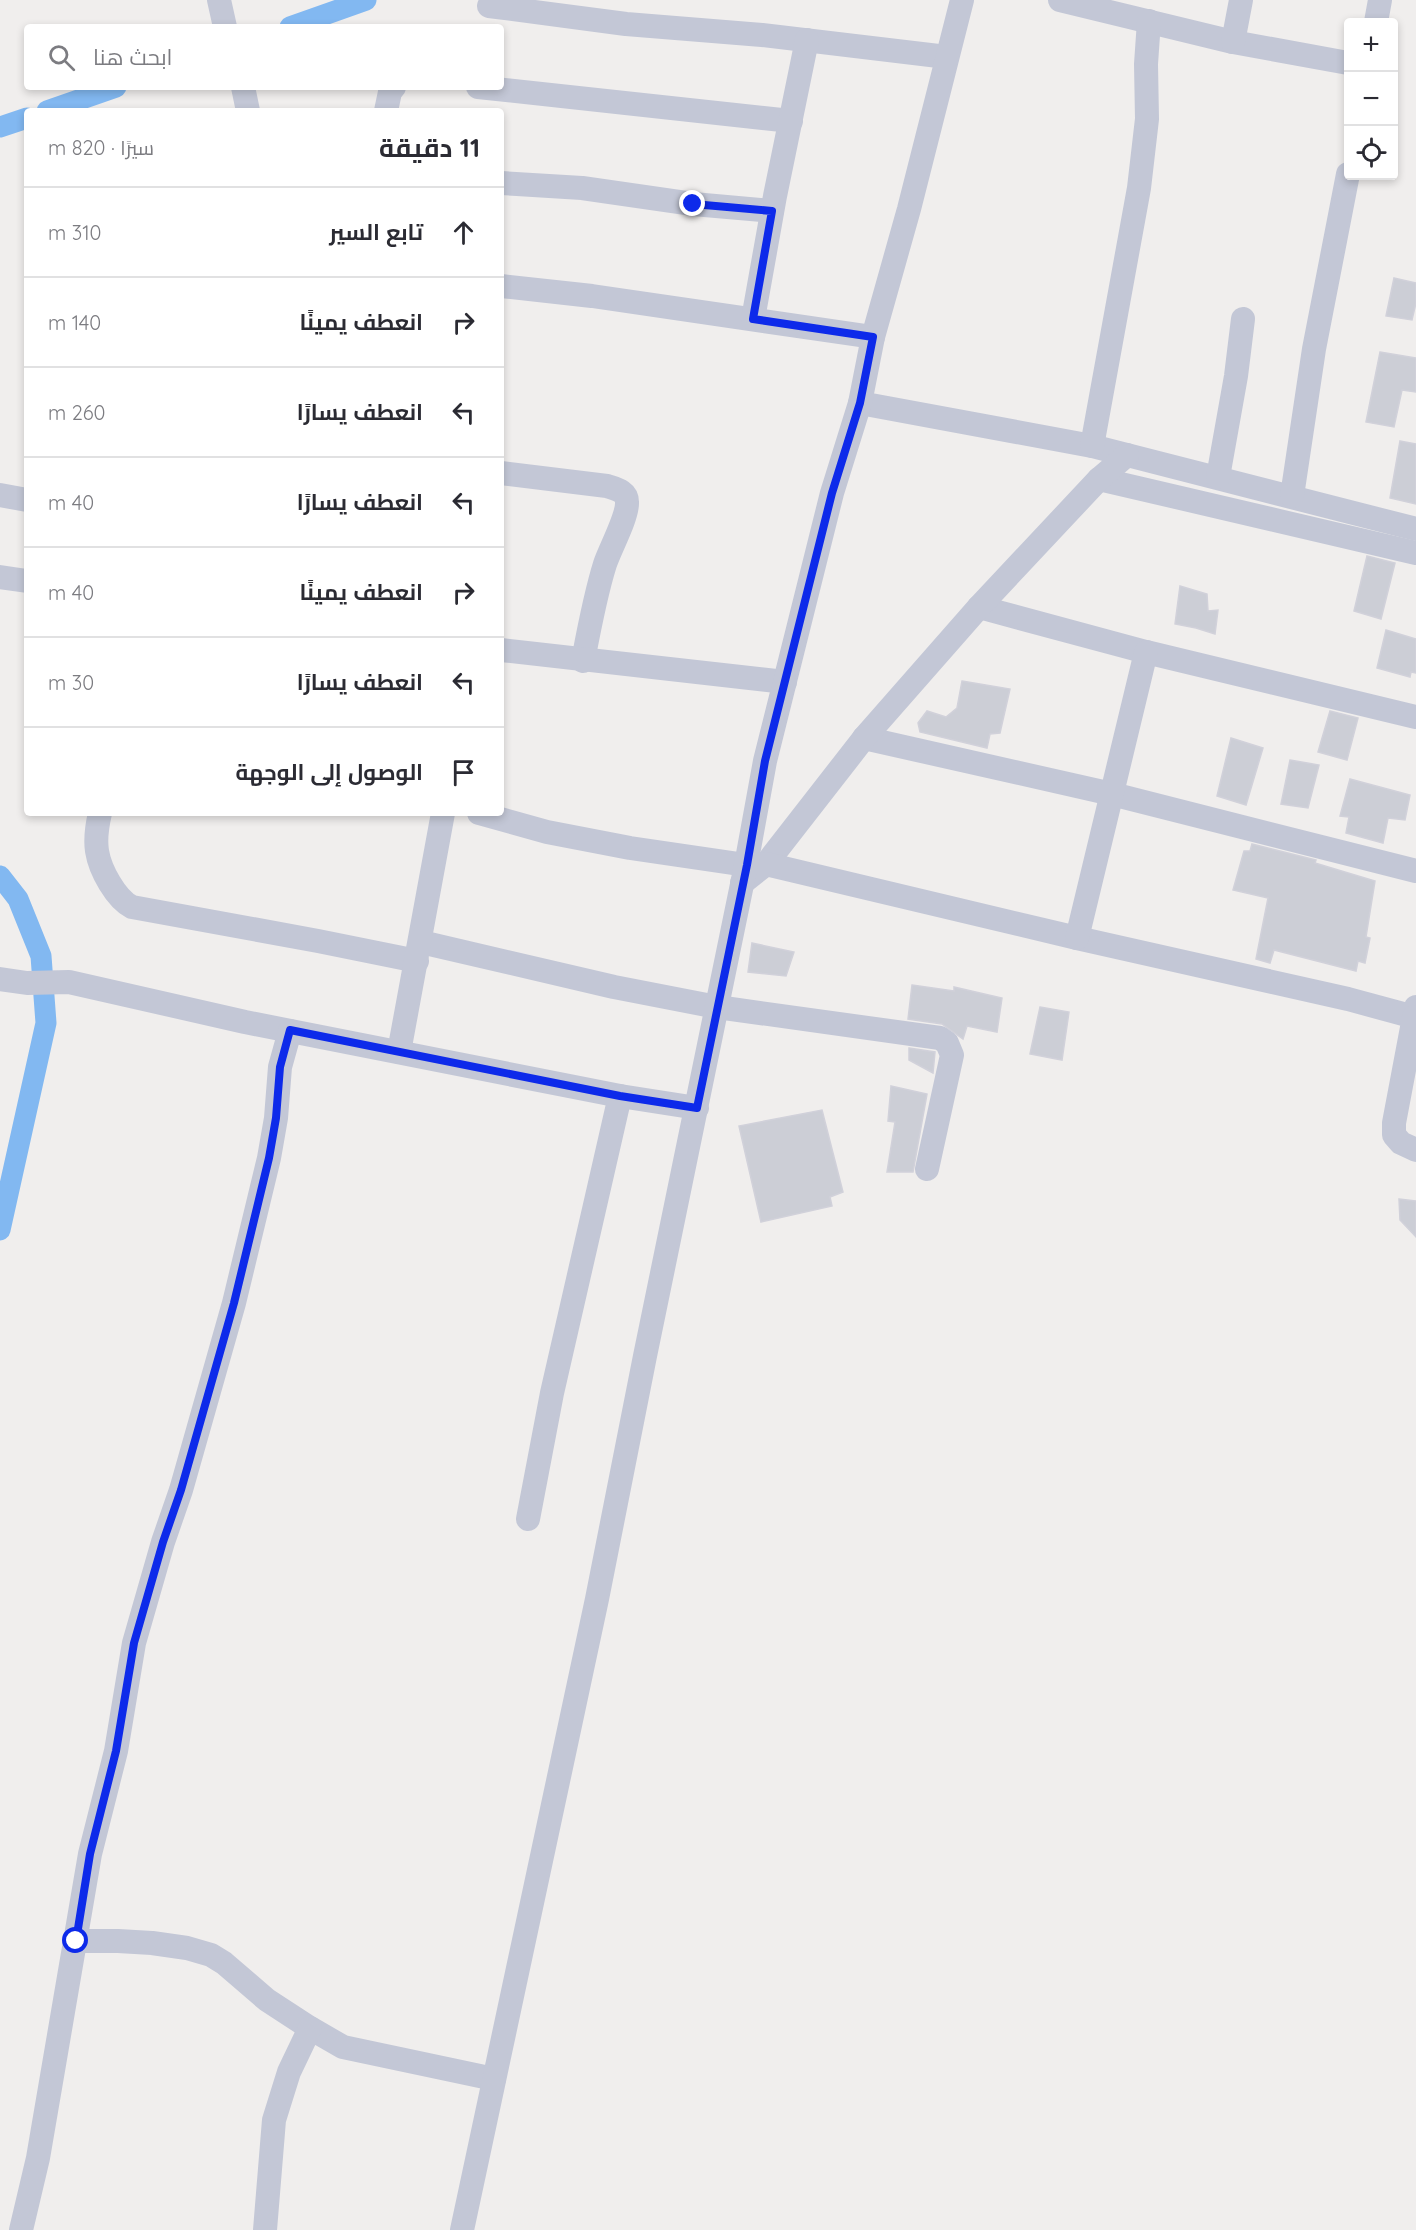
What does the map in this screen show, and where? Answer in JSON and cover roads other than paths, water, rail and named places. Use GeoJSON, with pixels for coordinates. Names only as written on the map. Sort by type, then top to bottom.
{"type":"FeatureCollection","features":[{"type":"Feature","properties":{"kind":"street"},"geometry":{"type":"LineString","coordinates":[[219,0],[224,24]]}},
{"type":"Feature","properties":{"kind":"street"},"geometry":{"type":"LineString","coordinates":[[462,2230],[595,1610],[717,1007],[752,870],[765,761],[832,493],[860,403],[873,337],[909,209],[962,0]]}},
{"type":"Feature","properties":{"kind":"street"},"geometry":{"type":"LineString","coordinates":[[1060,0],[1233,42],[1344,62]]}},
{"type":"Feature","properties":{"kind":"street"},"geometry":{"type":"LineString","coordinates":[[1233,42],[1241,0]]}},
{"type":"Feature","properties":{"kind":"street"},"geometry":{"type":"LineString","coordinates":[[1377,18],[1380,0]]}},
{"type":"Feature","properties":{"kind":"street"},"geometry":{"type":"LineString","coordinates":[[489,6],[626,24],[807,40],[947,57]]}},
{"type":"Feature","properties":{"kind":"street"},"geometry":{"type":"LineString","coordinates":[[1092,446],[1138,188],[1147,119],[1146,64],[1149,21]]}},
{"type":"Feature","properties":{"kind":"street"},"geometry":{"type":"LineString","coordinates":[[753,319],[772,211],[807,40]]}},
{"type":"Feature","properties":{"kind":"street"},"geometry":{"type":"LineString","coordinates":[[244,90],[247,108]]}},
{"type":"Feature","properties":{"kind":"street"},"geometry":{"type":"LineString","coordinates":[[387,108],[392,90]]}},
{"type":"Feature","properties":{"kind":"street"},"geometry":{"type":"LineString","coordinates":[[504,90],[791,121]]}},
{"type":"Feature","properties":{"kind":"street"},"geometry":{"type":"LineString","coordinates":[[1292,496],[1314,349],[1347,180]]}},
{"type":"Feature","properties":{"kind":"street"},"geometry":{"type":"LineString","coordinates":[[504,183],[582,188],[693,204],[772,211]]}},
{"type":"Feature","properties":{"kind":"street"},"geometry":{"type":"LineString","coordinates":[[504,286],[592,296],[873,337]]}},
{"type":"Feature","properties":{"kind":"street"},"geometry":{"type":"LineString","coordinates":[[1218,477],[1236,376],[1243,319]]}},
{"type":"Feature","properties":{"kind":"street"},"geometry":{"type":"LineString","coordinates":[[860,403],[1092,446],[1416,529]]}},
{"type":"Feature","properties":{"kind":"street"},"geometry":{"type":"LineString","coordinates":[[752,870],[979,608],[1099,478],[1126,455]]}},
{"type":"Feature","properties":{"kind":"street"},"geometry":{"type":"LineString","coordinates":[[504,473],[607,486],[622,491],[625,496],[627,502],[625,512],[605,564],[583,661]]}},
{"type":"Feature","properties":{"kind":"street"},"geometry":{"type":"LineString","coordinates":[[1099,478],[1416,553]]}},
{"type":"Feature","properties":{"kind":"street"},"geometry":{"type":"LineString","coordinates":[[0,495],[24,499]]}},
{"type":"Feature","properties":{"kind":"street"},"geometry":{"type":"LineString","coordinates":[[0,578],[24,581]]}},
{"type":"Feature","properties":{"kind":"street"},"geometry":{"type":"LineString","coordinates":[[979,608],[1146,652],[1416,717]]}},
{"type":"Feature","properties":{"kind":"street"},"geometry":{"type":"LineString","coordinates":[[504,650],[785,682]]}},
{"type":"Feature","properties":{"kind":"street"},"geometry":{"type":"LineString","coordinates":[[1077,938],[1146,652]]}},
{"type":"Feature","properties":{"kind":"street"},"geometry":{"type":"LineString","coordinates":[[864,738],[1112,794],[1416,871]]}},
{"type":"Feature","properties":{"kind":"street"},"geometry":{"type":"LineString","coordinates":[[99,816],[96,831],[97,854],[113,889],[123,902],[132,907],[318,940],[419,952],[717,1007],[883,1029],[944,1040],[952,1055],[927,1169]]}},
{"type":"Feature","properties":{"kind":"street"},"geometry":{"type":"LineString","coordinates":[[399,1052],[442,816]]}},
{"type":"Feature","properties":{"kind":"street"},"geometry":{"type":"LineString","coordinates":[[489,816],[547,832],[752,870],[1077,938],[1348,999],[1414,1025],[1394,1123],[1394,1135],[1401,1143],[1416,1150]]}},
{"type":"Feature","properties":{"kind":"street"},"geometry":{"type":"LineString","coordinates":[[0,979],[27,982],[69,982],[245,1022],[620,1096],[697,1108]]}},
{"type":"Feature","properties":{"kind":"street"},"geometry":{"type":"LineString","coordinates":[[21,2230],[38,2158],[90,1854],[116,1751],[134,1643],[163,1542],[181,1490],[234,1303],[269,1158],[276,1118],[280,1067],[290,1030]]}},
{"type":"Feature","properties":{"kind":"street"},"geometry":{"type":"LineString","coordinates":[[528,1519],[552,1393],[620,1096]]}},
{"type":"Feature","properties":{"kind":"street"},"geometry":{"type":"LineString","coordinates":[[76,1941],[152,1943],[187,1948],[211,1955],[224,1963],[267,2000],[343,2047],[494,2079]]}},
{"type":"Feature","properties":{"kind":"street"},"geometry":{"type":"LineString","coordinates":[[265,2230],[274,2120],[289,2073],[310,2028]]}},
{"type":"Feature","properties":{"kind":"waterway"},"geometry":{"type":"LineString","coordinates":[[298,24],[366,0]]}},
{"type":"Feature","properties":{"kind":"waterway"},"geometry":{"type":"LineString","coordinates":[[56,108],[107,90]]}},
{"type":"Feature","properties":{"kind":"waterway"},"geometry":{"type":"LineString","coordinates":[[0,127],[24,119]]}},
{"type":"Feature","properties":{"kind":"waterway"},"geometry":{"type":"LineString","coordinates":[[0,876],[18,899],[41,956],[46,1023],[0,1230]]}}]}
